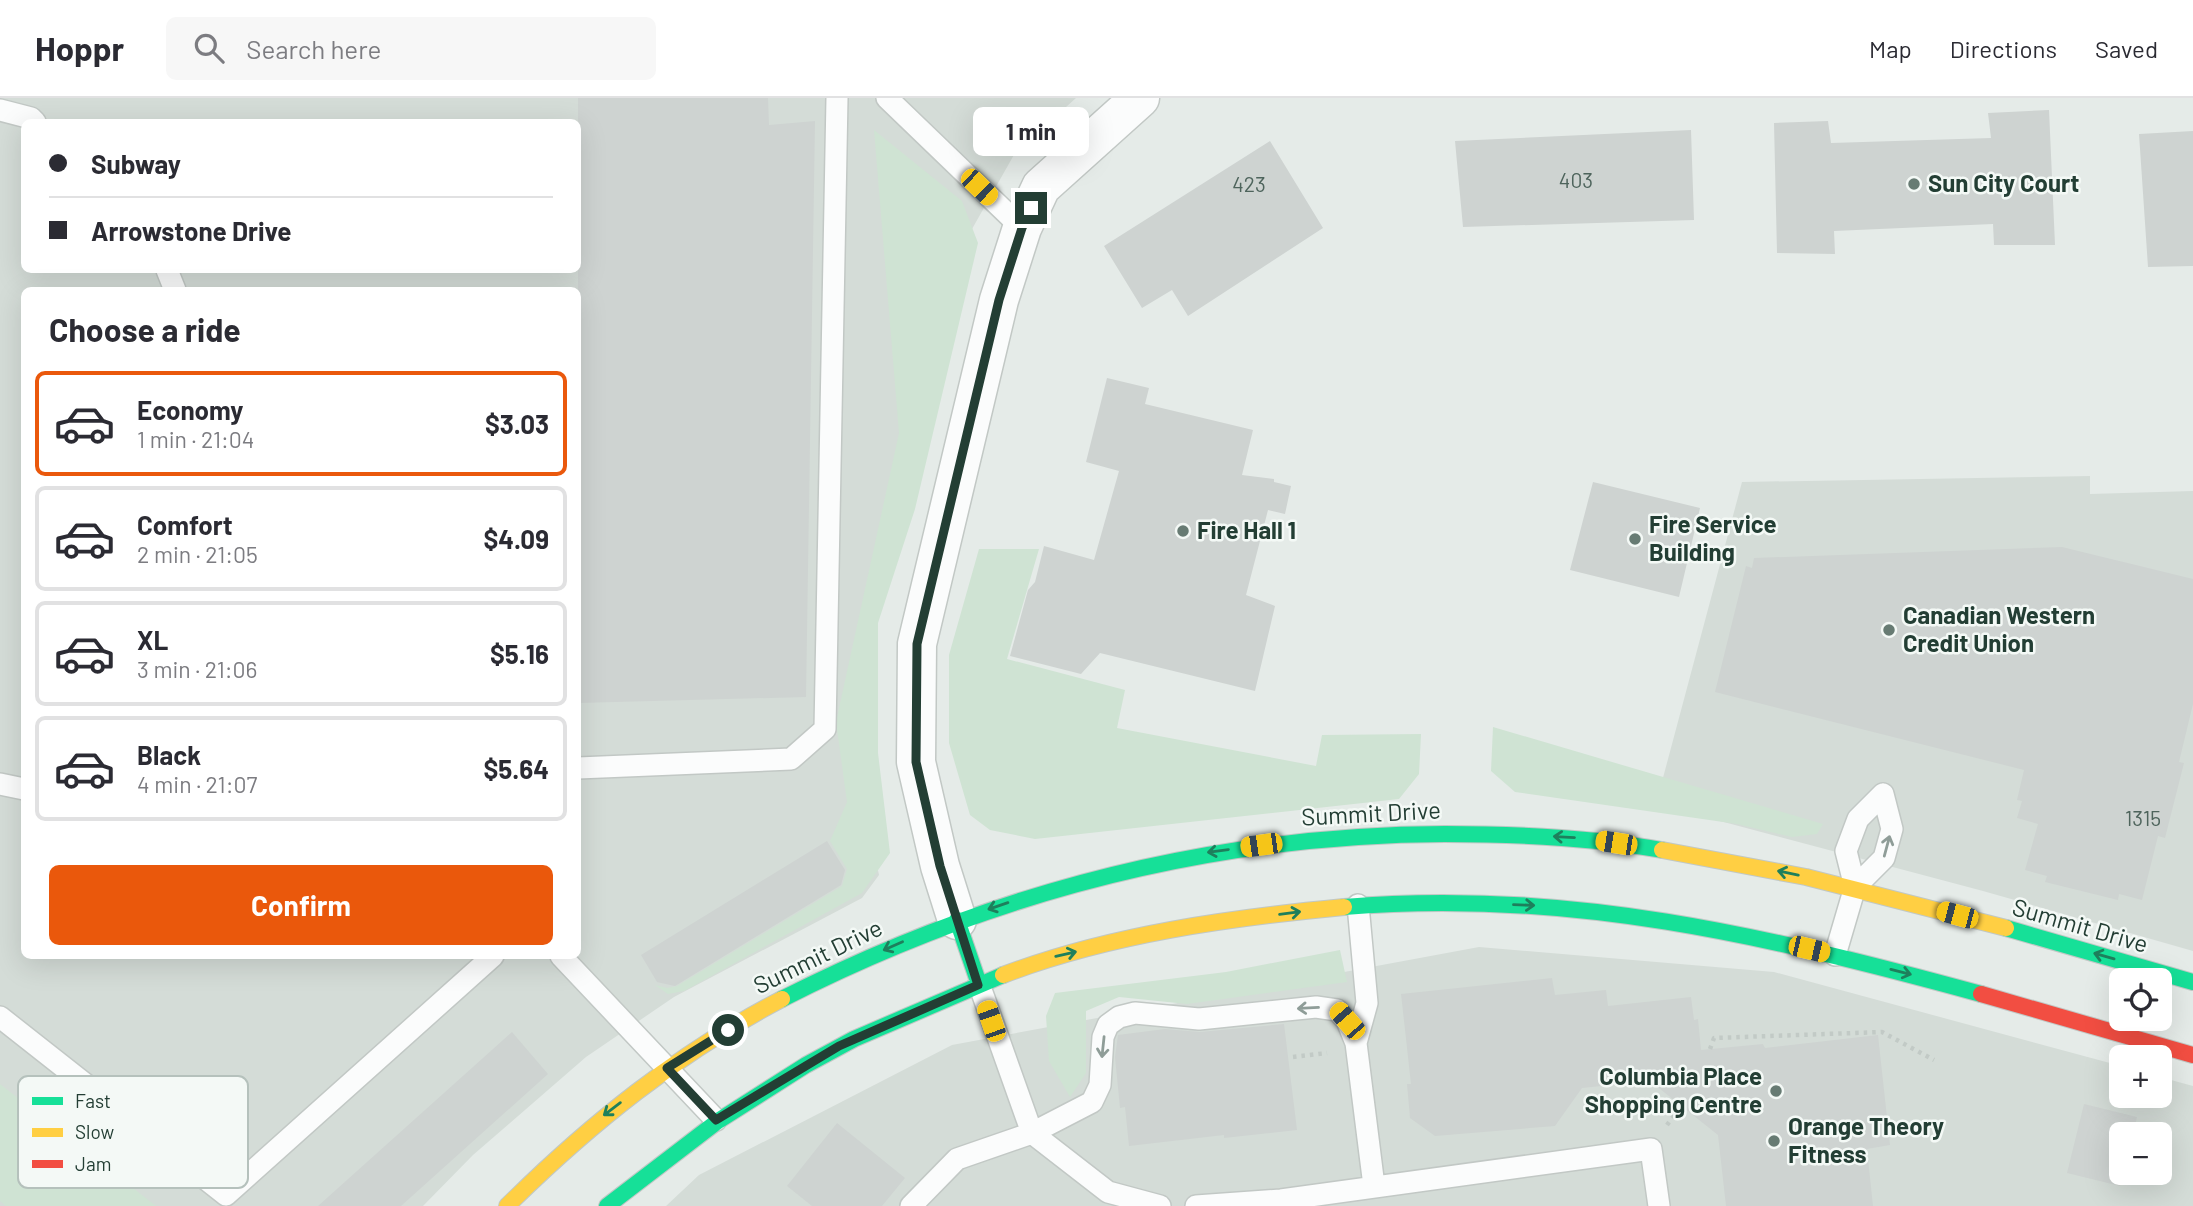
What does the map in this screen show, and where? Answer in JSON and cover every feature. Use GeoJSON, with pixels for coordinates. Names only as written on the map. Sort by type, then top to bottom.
{"type":"FeatureCollection","features":[{"type":"Feature","properties":{"kind":"main road","name":"Summit Drive"},"geometry":{"type":"LineString","coordinates":[[507,1206],[603,1116],[667,1068],[806,986],[902,942],[1026,896],[1192,855],[1283,842],[1376,834],[1457,832],[1589,839],[1727,860],[1855,887],[2193,982]]}},
{"type":"Feature","properties":{"kind":"main road"},"geometry":{"type":"LineString","coordinates":[[607,1206],[716,1120],[839,1046],[978,985],[1052,958],[1124,941],[1191,927],[1358,905],[1456,902],[1564,907],[1702,926],[1835,955],[1936,981],[2193,1055]]}},
{"type":"Feature","properties":{"kind":"main road"},"geometry":{"type":"LineString","coordinates":[[957,920],[978,985]]}},
{"type":"Feature","properties":{"kind":"street"},"geometry":{"type":"LineString","coordinates":[[957,920],[940,866],[916,762],[917,644],[999,300],[1022,228],[1041,187],[1140,98]]}},
{"type":"Feature","properties":{"kind":"lane"},"geometry":{"type":"LineString","coordinates":[[581,768],[791,759],[825,730],[837,98]]}},
{"type":"Feature","properties":{"kind":"lane"},"geometry":{"type":"LineString","coordinates":[[887,98],[1022,228]]}},
{"type":"Feature","properties":{"kind":"lane"},"geometry":{"type":"LineString","coordinates":[[0,110],[32,119]]}},
{"type":"Feature","properties":{"kind":"lane"},"geometry":{"type":"LineString","coordinates":[[0,784],[21,788]]}},
{"type":"Feature","properties":{"kind":"lane"},"geometry":{"type":"LineString","coordinates":[[1835,955],[1855,887]]}},
{"type":"Feature","properties":{"kind":"lane"},"geometry":{"type":"LineString","coordinates":[[1356,1044],[1367,1003],[1358,905]]}},
{"type":"Feature","properties":{"kind":"lane"},"geometry":{"type":"LineString","coordinates":[[248,1175],[490,959]]}},
{"type":"Feature","properties":{"kind":"lane"},"geometry":{"type":"LineString","coordinates":[[564,959],[716,1120]]}},
{"type":"Feature","properties":{"kind":"lane"},"geometry":{"type":"LineString","coordinates":[[978,985],[1032,1133],[1108,1192],[1160,1206]]}},
{"type":"Feature","properties":{"kind":"lane"},"geometry":{"type":"LineString","coordinates":[[911,1206],[957,1159],[1032,1133],[1092,1102],[1100,1085],[1103,1037],[1108,1026],[1118,1017],[1135,1013],[1199,1019],[1316,1007],[1337,1010],[1347,1021],[1356,1044],[1374,1186]]}},
{"type":"Feature","properties":{"kind":"lane"},"geometry":{"type":"LineString","coordinates":[[0,1017],[75,1076]]}},
{"type":"Feature","properties":{"kind":"lane"},"geometry":{"type":"LineString","coordinates":[[1196,1206],[1281,1203],[1374,1186],[1651,1149],[1659,1206]]}},
{"type":"Feature","properties":{"kind":"lane"},"geometry":{"type":"LineString","coordinates":[[217,1188],[226,1195],[234,1188]]}},
{"type":"Feature","properties":{"kind":"path"},"geometry":{"type":"LineString","coordinates":[[1710,1049],[1714,1038],[1882,1032],[1934,1060]]}},
{"type":"Feature","properties":{"kind":"shaded area"},"geometry":{"type":"Polygon","coordinates":[[[0,98],[1076,98],[1015,153],[959,252],[876,583],[865,812],[879,875],[862,898],[674,997],[586,1057],[473,1155],[423,1206],[0,1206],[0,98]]]}},
{"type":"Feature","properties":{"kind":"shaded area"},"geometry":{"type":"Polygon","coordinates":[[[2090,476],[2090,494],[2193,491],[2193,951],[1983,891],[1656,804],[1742,482],[2090,476]]]}},
{"type":"Feature","properties":{"kind":"shaded area","name":"Columbia Place Shopping Centre"},"geometry":{"type":"Polygon","coordinates":[[[1479,947],[1774,972],[2109,1063],[2109,1108],[2172,1108],[2172,1080],[2193,1086],[2193,1206],[666,1206],[699,1175],[952,1045],[1479,947]]]}},
{"type":"Feature","properties":{"kind":"green space"},"geometry":{"type":"Polygon","coordinates":[[[874,130],[962,201],[978,243],[915,509],[878,623],[878,753],[890,853],[862,893],[684,991],[668,994],[655,985],[667,988],[677,986],[842,886],[847,869],[830,841],[847,802],[836,722],[899,433],[874,130]]]}},
{"type":"Feature","properties":{"kind":"green space"},"geometry":{"type":"Polygon","coordinates":[[[979,549],[1039,549],[1007,659],[1125,690],[1117,728],[1316,766],[1322,735],[1421,734],[1419,774],[1399,799],[1035,839],[990,830],[970,815],[949,743],[949,655],[979,549]]]}},
{"type":"Feature","properties":{"kind":"green space"},"geometry":{"type":"Polygon","coordinates":[[[1493,727],[1823,824],[1817,834],[1792,837],[1737,824],[1515,792],[1491,771],[1493,727]]]}},
{"type":"Feature","properties":{"kind":"green space"},"geometry":{"type":"Polygon","coordinates":[[[1340,950],[1347,982],[1187,1004],[1119,997],[1086,1011],[1086,1073],[1070,1097],[1049,1061],[1046,1016],[1055,993],[1226,972],[1340,950]]]}},
{"type":"Feature","properties":{"kind":"green space"},"geometry":{"type":"Polygon","coordinates":[[[0,1084],[18,1098],[18,1188],[133,1188],[156,1206],[6,1206],[0,1201],[0,1084]]]}},
{"type":"Feature","properties":{"kind":"building"},"geometry":{"type":"Polygon","coordinates":[[[578,98],[768,98],[769,125],[815,121],[806,697],[581,703],[581,287],[578,287],[578,273],[581,273],[581,119],[578,119],[578,98]]]}},
{"type":"Feature","properties":{"kind":"building","name":"Sun City Court"},"geometry":{"type":"Polygon","coordinates":[[[2049,110],[2055,245],[1994,245],[1993,224],[1834,231],[1835,254],[1777,253],[1774,123],[1828,121],[1831,143],[1991,138],[1988,113],[2049,110]]]}},
{"type":"Feature","properties":{"kind":"building"},"geometry":{"type":"Polygon","coordinates":[[[1691,130],[1694,220],[1463,227],[1455,141],[1691,130]]]}},
{"type":"Feature","properties":{"kind":"building"},"geometry":{"type":"Polygon","coordinates":[[[2193,131],[2193,266],[2148,267],[2139,134],[2193,131]]]}},
{"type":"Feature","properties":{"kind":"building"},"geometry":{"type":"Polygon","coordinates":[[[1270,141],[1323,228],[1188,316],[1172,290],[1142,308],[1104,246],[1270,141]]]}},
{"type":"Feature","properties":{"kind":"building","name":"Fire Hall 1"},"geometry":{"type":"Polygon","coordinates":[[[1107,378],[1149,388],[1145,404],[1253,430],[1242,475],[1274,479],[1274,482],[1291,486],[1285,514],[1268,510],[1246,595],[1275,606],[1255,691],[1100,653],[1081,674],[1010,656],[1028,590],[1035,582],[1044,546],[1094,560],[1119,471],[1086,462],[1107,378]]]}},
{"type":"Feature","properties":{"kind":"building","name":"Fire Service Building"},"geometry":{"type":"Polygon","coordinates":[[[1593,482],[1700,508],[1679,597],[1570,570],[1593,482]]]}},
{"type":"Feature","properties":{"kind":"building"},"geometry":{"type":"Polygon","coordinates":[[[2062,547],[2193,579],[2193,704],[2179,762],[2184,763],[2165,838],[2158,836],[2142,900],[2119,894],[2118,900],[2045,882],[2047,876],[2025,870],[2038,824],[2017,818],[2022,801],[2017,800],[2024,770],[1715,692],[1746,566],[1752,568],[1754,558],[2062,547]]]}},
{"type":"Feature","properties":{"kind":"building"},"geometry":{"type":"Polygon","coordinates":[[[827,841],[845,870],[841,885],[675,986],[657,982],[641,955],[827,841]]]}},
{"type":"Feature","properties":{"kind":"building","name":"Columbia Place Shopping Centre"},"geometry":{"type":"Polygon","coordinates":[[[1552,978],[1555,995],[1606,990],[1608,1006],[1691,997],[1694,1020],[1698,1019],[1701,1050],[1763,1044],[1765,1048],[1878,1035],[1890,1145],[1867,1149],[1873,1206],[1726,1206],[1718,1135],[1650,1081],[1582,1088],[1555,1126],[1435,1136],[1410,1118],[1407,1084],[1411,1084],[1401,994],[1552,978]]]}},
{"type":"Feature","properties":{"kind":"building"},"geometry":{"type":"Polygon","coordinates":[[[1284,1024],[1297,1130],[1129,1146],[1125,1107],[1120,1108],[1115,1057],[1118,1035],[1165,1029],[1200,1032],[1284,1024]]]}},
{"type":"Feature","properties":{"kind":"building"},"geometry":{"type":"Polygon","coordinates":[[[512,1032],[548,1074],[401,1206],[318,1206],[512,1032]]]}},
{"type":"Feature","properties":{"kind":"building"},"geometry":{"type":"Polygon","coordinates":[[[2084,1104],[2137,1117],[2136,1122],[2109,1122],[2109,1183],[2067,1173],[2084,1104]]]}},
{"type":"Feature","properties":{"kind":"building"},"geometry":{"type":"Polygon","coordinates":[[[837,1123],[905,1178],[882,1206],[812,1206],[787,1186],[837,1123]]]}},
{"type":"Feature","properties":{"kind":"traffic: fast"},"geometry":{"type":"LineString","coordinates":[[782,999],[940,929],[1021,900],[1104,877],[1187,859],[1272,845],[1358,837],[1445,834],[1554,837],[1662,850]]}},
{"type":"Feature","properties":{"kind":"traffic: fast"},"geometry":{"type":"LineString","coordinates":[[1344,907],[1427,903],[1508,904],[1587,911],[1745,936],[1823,953],[1981,994]]}},
{"type":"Feature","properties":{"kind":"traffic: fast"},"geometry":{"type":"LineString","coordinates":[[957,920],[979,984]]}},
{"type":"Feature","properties":{"kind":"traffic: fast"},"geometry":{"type":"LineString","coordinates":[[2006,928],[2193,982]]}},
{"type":"Feature","properties":{"kind":"traffic: fast"},"geometry":{"type":"LineString","coordinates":[[607,1206],[718,1121],[806,1065],[854,1039],[1003,975]]}},
{"type":"Feature","properties":{"kind":"traffic: slow"},"geometry":{"type":"LineString","coordinates":[[1662,850],[1806,877],[2006,928]]}},
{"type":"Feature","properties":{"kind":"traffic: slow"},"geometry":{"type":"LineString","coordinates":[[1003,975],[1128,938],[1258,916],[1344,907]]}},
{"type":"Feature","properties":{"kind":"traffic: slow"},"geometry":{"type":"LineString","coordinates":[[507,1206],[570,1147],[637,1092],[707,1043],[782,999]]}},
{"type":"Feature","properties":{"kind":"traffic: jam"},"geometry":{"type":"LineString","coordinates":[[1981,994],[2193,1055]]}},
{"type":"Feature","properties":{"kind":"place","name":"Sun City Court"},"geometry":{"type":"Point","coordinates":[1914,184]}},
{"type":"Feature","properties":{"kind":"place","name":"Fire Hall 1"},"geometry":{"type":"Point","coordinates":[1183,531]}},
{"type":"Feature","properties":{"kind":"place","name":"Fire Service Building"},"geometry":{"type":"Point","coordinates":[1635,539]}},
{"type":"Feature","properties":{"kind":"place","name":"Canadian Western Credit Union"},"geometry":{"type":"Point","coordinates":[1889,630]}},
{"type":"Feature","properties":{"kind":"place","name":"Columbia Place Shopping Centre"},"geometry":{"type":"Point","coordinates":[1776,1091]}},
{"type":"Feature","properties":{"kind":"place","name":"Orange Theory Fitness"},"geometry":{"type":"Point","coordinates":[1774,1141]}},
{"type":"Feature","properties":{"kind":"route"},"geometry":{"type":"LineString","coordinates":[[728,1030],[667,1068],[716,1120],[839,1046],[978,985],[940,866],[916,762],[917,644],[999,300],[1031,208]]}}]}
